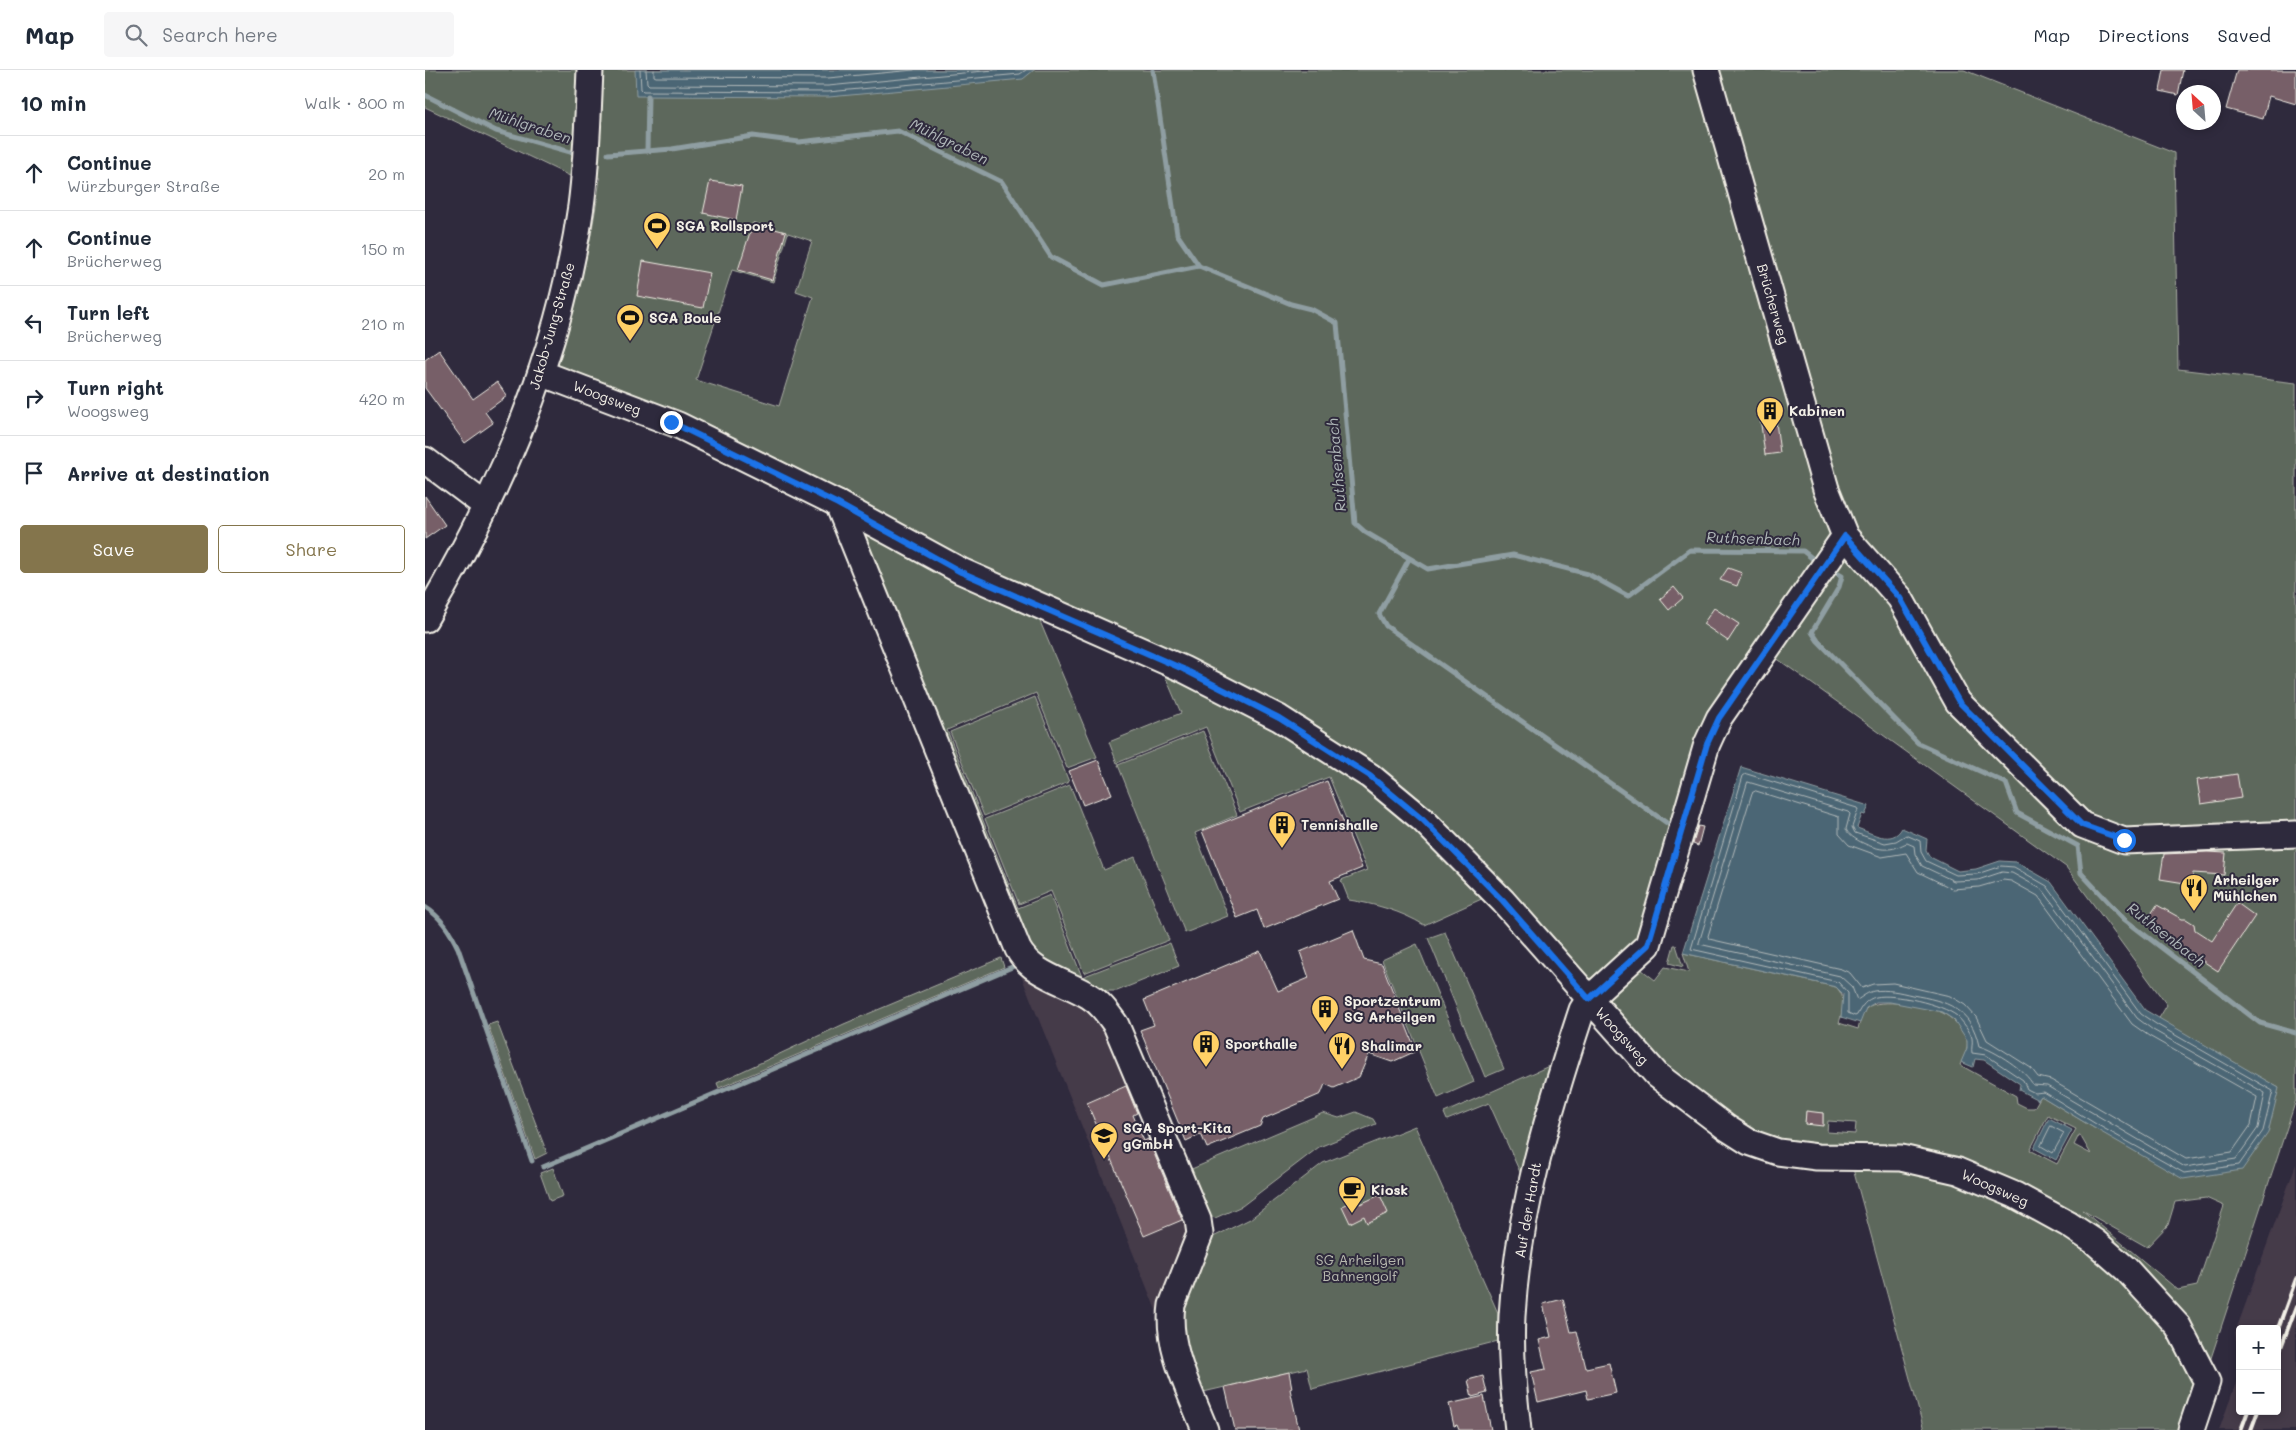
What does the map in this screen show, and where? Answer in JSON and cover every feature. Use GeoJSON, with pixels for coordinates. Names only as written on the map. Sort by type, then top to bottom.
{"type":"FeatureCollection","features":[{"type":"Feature","properties":{"kind":"street","name":"Jakob-Jung-Straße"},"geometry":{"type":"LineString","coordinates":[[425,619],[486,506],[541,373],[568,276],[581,208],[591,70]]}},
{"type":"Feature","properties":{"kind":"street","name":"Brücherweg"},"geometry":{"type":"LineString","coordinates":[[1706,70],[1841,542],[1900,598],[1959,702],[2082,825],[2124,840],[2296,834]]}},
{"type":"Feature","properties":{"kind":"street","name":"Woogsweg"},"geometry":{"type":"LineString","coordinates":[[541,373],[671,422],[838,504],[961,572],[1183,669],[1279,718],[1370,776],[1423,820],[1503,901],[1657,1076],[1727,1128],[1749,1142],[1778,1152],[1817,1157],[1901,1158],[1958,1171],[2015,1195],[2068,1224],[2095,1242],[2126,1269],[2179,1326],[2207,1382],[2191,1430]]}},
{"type":"Feature","properties":{"kind":"street"},"geometry":{"type":"LineString","coordinates":[[425,460],[486,506]]}},
{"type":"Feature","properties":{"kind":"street"},"geometry":{"type":"LineString","coordinates":[[838,504],[1018,949],[1027,962],[1037,969],[1090,996],[1103,1007],[1116,1025],[1198,1220],[1199,1234],[1172,1305],[1171,1317],[1173,1342],[1205,1430]]}},
{"type":"Feature","properties":{"kind":"street"},"geometry":{"type":"LineString","coordinates":[[1589,999],[1648,945],[1707,744],[1719,718],[1841,542]]}},
{"type":"Feature","properties":{"kind":"street","name":"Auf der Hardt"},"geometry":{"type":"LineString","coordinates":[[1518,1430],[1512,1334],[1520,1242],[1532,1180],[1550,1109],[1582,1010],[1589,999]]}},
{"type":"Feature","properties":{"kind":"shaded area","name":"SGA Sport-Kita gGmbH"},"geometry":{"type":"Polygon","coordinates":[[[1018,968],[1084,1003],[1107,1028],[1132,1084],[1088,1103],[1144,1236],[1189,1217],[1191,1223],[1162,1325],[1018,968]]]}},
{"type":"Feature","properties":{"kind":"shaded area"},"geometry":{"type":"Polygon","coordinates":[[[2296,1164],[2296,1430],[2219,1430],[2236,1383],[2236,1415],[2281,1415],[2281,1325],[2238,1325],[2296,1164]]]}},
{"type":"Feature","properties":{"kind":"green space"},"geometry":{"type":"Polygon","coordinates":[[[425,70],[1964,70],[2174,153],[2178,369],[2296,383],[2296,1100],[2209,1364],[2118,1272],[2167,1326],[2186,1358],[2192,1374],[2193,1395],[2179,1430],[1924,1430],[1852,1165],[1815,1149],[1754,1136],[1661,1069],[1599,1002],[1637,966],[1655,980],[1665,967],[1689,972],[1683,953],[1836,987],[1843,1000],[1839,1023],[1858,1029],[1864,1012],[1873,1005],[1892,1003],[1925,1007],[1945,1014],[1957,1023],[1963,1031],[1967,1040],[1967,1046],[1960,1065],[2016,1096],[2017,1103],[2027,1108],[2034,1108],[2041,1096],[2094,1128],[2279,1088],[2158,1020],[2167,1005],[2066,867],[1761,647],[1713,715],[1646,936],[1592,986],[1430,815],[1067,609],[557,369],[588,251],[600,178],[572,177],[425,107],[425,70]],[[788,233],[773,282],[732,270],[696,380],[779,406],[813,297],[796,291],[812,241],[788,233]],[[1806,1112],[1805,1124],[1823,1125],[1823,1113],[1806,1112]],[[2048,1115],[2030,1150],[2057,1164],[2076,1129],[2048,1115]],[[1828,1121],[1827,1132],[1855,1134],[1856,1123],[1828,1121]],[[2079,1135],[2074,1145],[2091,1154],[2080,1135],[2079,1135]],[[2206,1198],[2175,1202],[2168,1225],[2147,1247],[2082,1210],[2178,1290],[2197,1286],[2224,1206],[2206,1198]]]}},
{"type":"Feature","properties":{"kind":"green space"},"geometry":{"type":"Polygon","coordinates":[[[855,526],[1039,619],[1097,757],[1067,768],[1036,693],[947,730],[1018,908],[1050,895],[1082,977],[1170,943],[1179,966],[1117,991],[1100,991],[1032,957],[855,526]]]}},
{"type":"Feature","properties":{"kind":"green space"},"geometry":{"type":"Polygon","coordinates":[[[1163,671],[1275,725],[1365,783],[1486,897],[1424,925],[1388,909],[1349,900],[1341,880],[1367,870],[1329,777],[1240,812],[1206,727],[1117,763],[1109,742],[1181,713],[1163,671]]]}},
{"type":"Feature","properties":{"kind":"green space"},"geometry":{"type":"Polygon","coordinates":[[[1035,697],[1069,782],[984,816],[950,732],[1035,697]]]}},
{"type":"Feature","properties":{"kind":"green space"},"geometry":{"type":"Polygon","coordinates":[[[1203,731],[1237,815],[1195,833],[1228,916],[1185,933],[1118,765],[1203,731]]]}},
{"type":"Feature","properties":{"kind":"green space"},"geometry":{"type":"Polygon","coordinates":[[[1070,785],[1104,870],[1135,857],[1169,940],[1084,973],[1051,891],[1019,904],[985,819],[1070,785]]]}},
{"type":"Feature","properties":{"kind":"green space"},"geometry":{"type":"Polygon","coordinates":[[[1445,932],[1504,1069],[1485,1077],[1428,938],[1445,932]]]}},
{"type":"Feature","properties":{"kind":"green space"},"geometry":{"type":"Polygon","coordinates":[[[1417,944],[1474,1082],[1438,1098],[1382,960],[1417,944]]]}},
{"type":"Feature","properties":{"kind":"green space"},"geometry":{"type":"Polygon","coordinates":[[[1674,945],[1676,945],[1683,967],[1669,963],[1674,945]]]}},
{"type":"Feature","properties":{"kind":"green space"},"geometry":{"type":"Polygon","coordinates":[[[1001,958],[1004,967],[719,1088],[717,1083],[844,1024],[1001,958]]]}},
{"type":"Feature","properties":{"kind":"green space"},"geometry":{"type":"Polygon","coordinates":[[[497,1022],[547,1153],[535,1159],[488,1025],[497,1022]]]}},
{"type":"Feature","properties":{"kind":"green space"},"geometry":{"type":"Polygon","coordinates":[[[1558,1062],[1523,1179],[1489,1103],[1447,1120],[1444,1113],[1558,1062]]]}},
{"type":"Feature","properties":{"kind":"green space"},"geometry":{"type":"Polygon","coordinates":[[[1356,1112],[1373,1119],[1376,1124],[1319,1147],[1242,1206],[1215,1218],[1204,1214],[1187,1171],[1323,1113],[1339,1118],[1356,1112]]]}},
{"type":"Feature","properties":{"kind":"green space","name":"SG Arheilgen Bahnengolf"},"geometry":{"type":"Polygon","coordinates":[[[1415,1126],[1498,1313],[1498,1341],[1312,1389],[1307,1368],[1199,1393],[1178,1317],[1205,1241],[1250,1219],[1323,1163],[1415,1126]]]}},
{"type":"Feature","properties":{"kind":"green space"},"geometry":{"type":"Polygon","coordinates":[[[553,1168],[563,1196],[550,1201],[540,1173],[553,1168]]]}},
{"type":"Feature","properties":{"kind":"water"},"geometry":{"type":"Polygon","coordinates":[[[635,70],[1034,70],[1023,79],[829,97],[636,96],[635,70]]]}},
{"type":"Feature","properties":{"kind":"water"},"geometry":{"type":"Polygon","coordinates":[[[1741,767],[1869,806],[1865,815],[1862,814],[1857,828],[1881,837],[1887,837],[1898,833],[1902,828],[1927,839],[1926,850],[1930,857],[1958,871],[1976,869],[2000,861],[2016,862],[2051,882],[2145,1010],[2279,1088],[2268,1133],[2242,1170],[2183,1179],[2041,1096],[2038,1100],[2019,1090],[2020,1084],[1984,1060],[1975,1059],[1973,1067],[1961,1062],[1967,1048],[1967,1040],[1954,1020],[1942,1012],[1890,1002],[1876,1002],[1866,1008],[1860,1023],[1841,1017],[1843,994],[1836,987],[1683,953],[1741,767]]]}},
{"type":"Feature","properties":{"kind":"water"},"geometry":{"type":"Polygon","coordinates":[[[2049,1118],[2072,1130],[2056,1160],[2034,1148],[2049,1118]]]}},
{"type":"Feature","properties":{"kind":"building"},"geometry":{"type":"Polygon","coordinates":[[[2164,70],[2183,70],[2180,85],[2176,85],[2176,95],[2160,91],[2164,70]]]}},
{"type":"Feature","properties":{"kind":"building"},"geometry":{"type":"Polygon","coordinates":[[[2237,70],[2296,70],[2296,104],[2269,96],[2263,119],[2226,109],[2237,70]]]}},
{"type":"Feature","properties":{"kind":"building"},"geometry":{"type":"Polygon","coordinates":[[[710,181],[742,186],[736,220],[703,213],[710,181]]]}},
{"type":"Feature","properties":{"kind":"building"},"geometry":{"type":"Polygon","coordinates":[[[753,223],[786,232],[772,280],[738,270],[753,223]]]}},
{"type":"Feature","properties":{"kind":"building","name":"SGA Rollsport"},"geometry":{"type":"Polygon","coordinates":[[[643,261],[710,273],[703,308],[637,296],[643,261]]]}},
{"type":"Feature","properties":{"kind":"building"},"geometry":{"type":"Polygon","coordinates":[[[439,350],[473,399],[497,382],[507,396],[485,412],[493,423],[465,443],[425,388],[425,360],[439,350]]]}},
{"type":"Feature","properties":{"kind":"building","name":"Kabinen"},"geometry":{"type":"Polygon","coordinates":[[[1775,414],[1780,453],[1765,455],[1760,417],[1775,414]]]}},
{"type":"Feature","properties":{"kind":"building"},"geometry":{"type":"Polygon","coordinates":[[[425,496],[445,525],[425,539],[425,496]]]}},
{"type":"Feature","properties":{"kind":"building"},"geometry":{"type":"Polygon","coordinates":[[[1728,568],[1742,573],[1737,586],[1720,580],[1728,568]]]}},
{"type":"Feature","properties":{"kind":"building"},"geometry":{"type":"Polygon","coordinates":[[[1674,587],[1683,598],[1669,610],[1660,599],[1674,587]]]}},
{"type":"Feature","properties":{"kind":"building"},"geometry":{"type":"Polygon","coordinates":[[[1714,608],[1739,624],[1728,641],[1703,624],[1714,608]]]}},
{"type":"Feature","properties":{"kind":"building"},"geometry":{"type":"Polygon","coordinates":[[[1098,760],[1112,794],[1083,805],[1069,771],[1098,760]]]}},
{"type":"Feature","properties":{"kind":"building"},"geometry":{"type":"Polygon","coordinates":[[[2237,774],[2241,798],[2201,804],[2197,780],[2237,774]]]}},
{"type":"Feature","properties":{"kind":"building","name":"Tennishalle"},"geometry":{"type":"Polygon","coordinates":[[[1327,781],[1362,868],[1330,881],[1338,899],[1264,929],[1257,910],[1237,918],[1202,831],[1327,781]]]}},
{"type":"Feature","properties":{"kind":"building"},"geometry":{"type":"Polygon","coordinates":[[[1698,826],[1703,827],[1698,846],[1693,844],[1698,826]]]}},
{"type":"Feature","properties":{"kind":"building"},"geometry":{"type":"Polygon","coordinates":[[[2226,853],[2224,875],[2193,873],[2191,884],[2160,879],[2164,854],[2226,853]]]}},
{"type":"Feature","properties":{"kind":"building"},"geometry":{"type":"Polygon","coordinates":[[[2237,903],[2255,916],[2218,971],[2145,923],[2157,905],[2194,924],[2195,930],[2212,941],[2237,903]]]}},
{"type":"Feature","properties":{"kind":"building","name":"Sportzentrum SG Arheilgen"},"geometry":{"type":"Polygon","coordinates":[[[1353,930],[1364,960],[1382,964],[1416,1051],[1392,1062],[1369,1054],[1359,1077],[1334,1088],[1325,1084],[1321,1094],[1263,1119],[1260,1126],[1207,1148],[1201,1134],[1186,1141],[1140,1030],[1154,1025],[1144,1000],[1260,951],[1278,991],[1309,978],[1300,952],[1353,930]]]}},
{"type":"Feature","properties":{"kind":"building"},"geometry":{"type":"Polygon","coordinates":[[[1126,1086],[1137,1113],[1133,1115],[1144,1141],[1148,1139],[1182,1220],[1144,1236],[1087,1103],[1126,1086]]]}},
{"type":"Feature","properties":{"kind":"building"},"geometry":{"type":"Polygon","coordinates":[[[1806,1111],[1823,1113],[1823,1126],[1805,1124],[1806,1111]]]}},
{"type":"Feature","properties":{"kind":"building"},"geometry":{"type":"Polygon","coordinates":[[[1380,1195],[1388,1213],[1367,1223],[1364,1216],[1350,1223],[1342,1206],[1357,1198],[1360,1204],[1380,1195]]]}},
{"type":"Feature","properties":{"kind":"building"},"geometry":{"type":"Polygon","coordinates":[[[1563,1299],[1571,1332],[1577,1331],[1586,1368],[1609,1363],[1616,1393],[1588,1399],[1586,1390],[1538,1402],[1531,1372],[1546,1369],[1539,1340],[1551,1337],[1543,1304],[1563,1299]]]}},
{"type":"Feature","properties":{"kind":"building"},"geometry":{"type":"Polygon","coordinates":[[[1289,1372],[1292,1388],[1290,1389],[1299,1430],[1235,1430],[1225,1387],[1289,1372]]]}},
{"type":"Feature","properties":{"kind":"building"},"geometry":{"type":"Polygon","coordinates":[[[1483,1376],[1487,1393],[1472,1397],[1468,1380],[1483,1376]]]}},
{"type":"Feature","properties":{"kind":"building"},"geometry":{"type":"Polygon","coordinates":[[[1484,1396],[1491,1430],[1459,1430],[1457,1425],[1454,1426],[1449,1404],[1484,1396]]]}},
{"type":"Feature","properties":{"kind":"waterway","name":"Ruthsenbach"},"geometry":{"type":"LineString","coordinates":[[1153,70],[1177,234],[1199,266],[1291,304],[1311,309],[1337,323],[1355,523],[1365,532],[1428,569],[1513,555],[1588,574],[1628,596],[1690,550],[1803,551],[1817,562]]}},
{"type":"Feature","properties":{"kind":"waterway","name":"Mühlgraben"},"geometry":{"type":"LineString","coordinates":[[425,95],[496,131],[574,153]]}},
{"type":"Feature","properties":{"kind":"waterway"},"geometry":{"type":"LineString","coordinates":[[647,151],[648,96]]}},
{"type":"Feature","properties":{"kind":"waterway","name":"Mühlgraben"},"geometry":{"type":"LineString","coordinates":[[608,154],[672,149],[753,136],[799,142],[898,131],[1002,182],[1051,257],[1104,285],[1199,266]]}},
{"type":"Feature","properties":{"kind":"waterway"},"geometry":{"type":"LineString","coordinates":[[1409,559],[1379,614],[1386,626],[1674,828]]}},
{"type":"Feature","properties":{"kind":"waterway","name":"Ruthsenbach"},"geometry":{"type":"LineString","coordinates":[[1831,570],[1842,576],[1839,587],[1812,632],[1818,641],[1918,743],[2006,783],[2017,813],[2078,846],[2081,873],[2124,919],[2260,1023],[2296,1033]]}},
{"type":"Feature","properties":{"kind":"waterway"},"geometry":{"type":"LineString","coordinates":[[425,907],[445,925],[458,948],[532,1161]]}},
{"type":"Feature","properties":{"kind":"waterway"},"geometry":{"type":"LineString","coordinates":[[543,1167],[1012,967]]}},
{"type":"Feature","properties":{"kind":"railway"},"geometry":{"type":"LineString","coordinates":[[2279,1325],[2296,1279]]}},
{"type":"Feature","properties":{"kind":"railway"},"geometry":{"type":"LineString","coordinates":[[2281,1347],[2296,1307]]}},
{"type":"Feature","properties":{"kind":"railway"},"geometry":{"type":"LineString","coordinates":[[2241,1430],[2247,1415]]}},
{"type":"Feature","properties":{"kind":"railway"},"geometry":{"type":"LineString","coordinates":[[2251,1430],[2257,1415]]}},
{"type":"Feature","properties":{"kind":"place","name":"SGA Rollsport"},"geometry":{"type":"Point","coordinates":[657,250]}},
{"type":"Feature","properties":{"kind":"place","name":"SGA Boule"},"geometry":{"type":"Point","coordinates":[630,342]}},
{"type":"Feature","properties":{"kind":"place","name":"Kabinen"},"geometry":{"type":"Point","coordinates":[1770,435]}},
{"type":"Feature","properties":{"kind":"place","name":"Tennishalle"},"geometry":{"type":"Point","coordinates":[1282,849]}},
{"type":"Feature","properties":{"kind":"place","name":"Arheilger Mühlchen"},"geometry":{"type":"Point","coordinates":[2194,912]}},
{"type":"Feature","properties":{"kind":"place","name":"Sportzentrum SG Arheilgen"},"geometry":{"type":"Point","coordinates":[1325,1033]}},
{"type":"Feature","properties":{"kind":"place","name":"Sporthalle"},"geometry":{"type":"Point","coordinates":[1206,1068]}},
{"type":"Feature","properties":{"kind":"place","name":"Shalimar"},"geometry":{"type":"Point","coordinates":[1342,1070]}},
{"type":"Feature","properties":{"kind":"place","name":"SGA Sport-Kita gGmbH"},"geometry":{"type":"Point","coordinates":[1104,1160]}},
{"type":"Feature","properties":{"kind":"place","name":"Kiosk"},"geometry":{"type":"Point","coordinates":[1352,1214]}},
{"type":"Feature","properties":{"kind":"route"},"geometry":{"type":"LineString","coordinates":[[671,422],[838,504],[961,572],[1183,669],[1279,718],[1370,776],[1423,820],[1503,901],[1589,999],[1648,945],[1707,744],[1719,718],[1845,536],[1900,598],[1959,702],[2082,825],[2124,840]]}}]}
